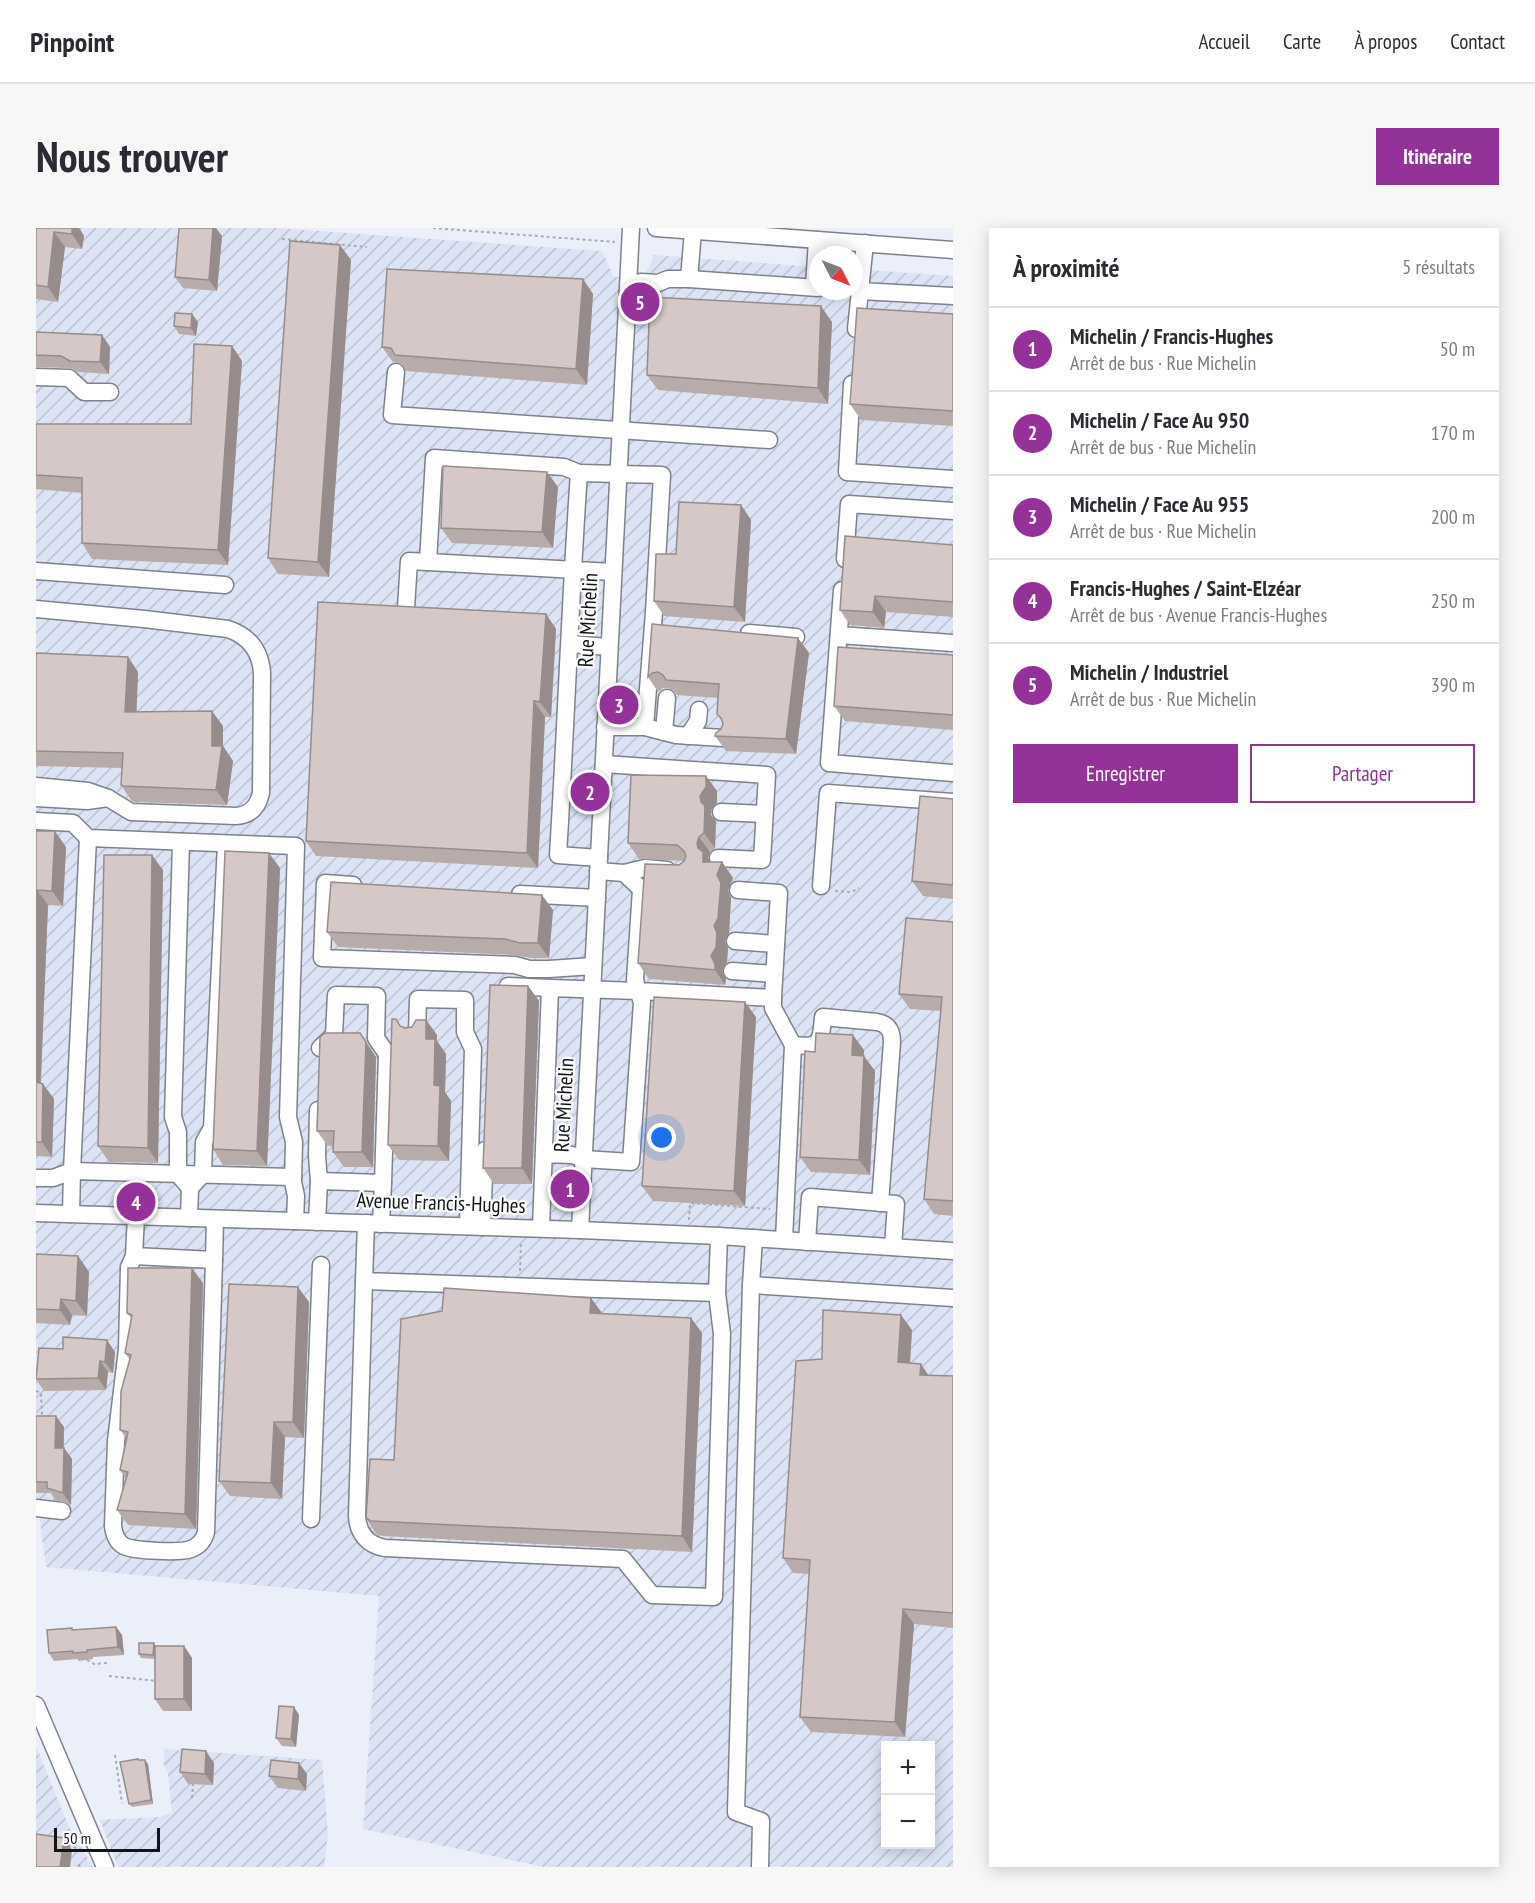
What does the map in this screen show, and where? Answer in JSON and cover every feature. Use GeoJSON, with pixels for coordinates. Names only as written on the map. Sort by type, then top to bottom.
{"type":"FeatureCollection","features":[{"type":"Feature","properties":{"kind":"street","name":"Rue Michelin"},"geometry":{"type":"LineString","coordinates":[[580,1230],[631,228]]}},
{"type":"Feature","properties":{"kind":"street"},"geometry":{"type":"LineString","coordinates":[[656,228],[953,250]]}},
{"type":"Feature","properties":{"kind":"street"},"geometry":{"type":"LineString","coordinates":[[689,279],[693,231]]}},
{"type":"Feature","properties":{"kind":"street"},"geometry":{"type":"LineString","coordinates":[[817,240],[817,246]]}},
{"type":"Feature","properties":{"kind":"street"},"geometry":{"type":"LineString","coordinates":[[863,262],[865,243]]}},
{"type":"Feature","properties":{"kind":"street"},"geometry":{"type":"LineString","coordinates":[[629,285],[642,282],[658,283],[668,279],[689,279],[809,287]]}},
{"type":"Feature","properties":{"kind":"street"},"geometry":{"type":"LineString","coordinates":[[863,291],[953,296]]}},
{"type":"Feature","properties":{"kind":"street"},"geometry":{"type":"LineString","coordinates":[[855,348],[858,300]]}},
{"type":"Feature","properties":{"kind":"street"},"geometry":{"type":"LineString","coordinates":[[853,371],[847,472],[953,479]]}},
{"type":"Feature","properties":{"kind":"street"},"geometry":{"type":"LineString","coordinates":[[396,372],[392,415],[769,440]]}},
{"type":"Feature","properties":{"kind":"street"},"geometry":{"type":"LineString","coordinates":[[36,376],[69,378],[84,392],[110,392]]}},
{"type":"Feature","properties":{"kind":"street"},"geometry":{"type":"LineString","coordinates":[[428,562],[434,458],[564,467],[579,473],[662,475],[658,627],[645,727]]}},
{"type":"Feature","properties":{"kind":"street"},"geometry":{"type":"LineString","coordinates":[[544,1154],[631,1162],[642,1002],[635,980],[641,889],[624,873],[599,864],[558,855],[570,644],[569,620],[579,473]]}},
{"type":"Feature","properties":{"kind":"street"},"geometry":{"type":"LineString","coordinates":[[953,511],[849,504],[830,763],[953,773]]}},
{"type":"Feature","properties":{"kind":"street"},"geometry":{"type":"LineString","coordinates":[[406,608],[409,561],[613,572]]}},
{"type":"Feature","properties":{"kind":"street"},"geometry":{"type":"LineString","coordinates":[[36,571],[225,585]]}},
{"type":"Feature","properties":{"kind":"street"},"geometry":{"type":"LineString","coordinates":[[36,609],[144,618],[228,629],[249,641],[258,655],[262,672],[261,793],[252,811],[236,816],[132,812],[88,790],[36,786]]}},
{"type":"Feature","properties":{"kind":"street"},"geometry":{"type":"LineString","coordinates":[[736,632],[796,637]]}},
{"type":"Feature","properties":{"kind":"street"},"geometry":{"type":"LineString","coordinates":[[839,635],[953,643]]}},
{"type":"Feature","properties":{"kind":"street"},"geometry":{"type":"LineString","coordinates":[[570,644],[609,647]]}},
{"type":"Feature","properties":{"kind":"street"},"geometry":{"type":"LineString","coordinates":[[664,732],[667,698]]}},
{"type":"Feature","properties":{"kind":"street"},"geometry":{"type":"LineString","coordinates":[[688,736],[698,721],[699,710]]}},
{"type":"Feature","properties":{"kind":"street"},"geometry":{"type":"LineString","coordinates":[[605,726],[645,727],[688,736],[723,738]]}},
{"type":"Feature","properties":{"kind":"street"},"geometry":{"type":"LineString","coordinates":[[604,764],[766,775],[762,860],[718,858]]}},
{"type":"Feature","properties":{"kind":"street"},"geometry":{"type":"LineString","coordinates":[[821,886],[828,793],[953,802]]}},
{"type":"Feature","properties":{"kind":"street"},"geometry":{"type":"LineString","coordinates":[[36,798],[87,801],[108,798]]}},
{"type":"Feature","properties":{"kind":"street"},"geometry":{"type":"LineString","coordinates":[[721,812],[764,814]]}},
{"type":"Feature","properties":{"kind":"street"},"geometry":{"type":"LineString","coordinates":[[36,821],[73,823],[88,838],[296,846],[288,1117],[294,1142],[295,1221]]}},
{"type":"Feature","properties":{"kind":"street"},"geometry":{"type":"LineString","coordinates":[[71,1214],[88,838]]}},
{"type":"Feature","properties":{"kind":"street"},"geometry":{"type":"LineString","coordinates":[[181,842],[173,1117],[178,1132],[178,1174],[190,1188]]}},
{"type":"Feature","properties":{"kind":"street"},"geometry":{"type":"LineString","coordinates":[[189,1218],[190,1188],[203,1174],[204,1142],[212,1128],[226,844]]}},
{"type":"Feature","properties":{"kind":"street"},"geometry":{"type":"LineString","coordinates":[[624,873],[645,868],[686,871]]}},
{"type":"Feature","properties":{"kind":"street"},"geometry":{"type":"LineString","coordinates":[[372,886],[325,883],[322,958],[515,965],[529,969],[593,966]]}},
{"type":"Feature","properties":{"kind":"street"},"geometry":{"type":"LineString","coordinates":[[738,890],[779,894],[772,1008],[793,1045],[784,1240]]}},
{"type":"Feature","properties":{"kind":"street"},"geometry":{"type":"LineString","coordinates":[[502,893],[597,898]]}},
{"type":"Feature","properties":{"kind":"street"},"geometry":{"type":"LineString","coordinates":[[735,941],[776,944]]}},
{"type":"Feature","properties":{"kind":"street"},"geometry":{"type":"LineString","coordinates":[[732,971],[774,974]]}},
{"type":"Feature","properties":{"kind":"street"},"geometry":{"type":"LineString","coordinates":[[491,985],[773,998]]}},
{"type":"Feature","properties":{"kind":"street"},"geometry":{"type":"LineString","coordinates":[[541,1228],[550,988]]}},
{"type":"Feature","properties":{"kind":"street"},"geometry":{"type":"LineString","coordinates":[[320,1059],[320,1048],[334,1035],[336,995],[377,996],[376,1038],[387,1054],[383,1183],[364,1281],[357,1516],[360,1530],[368,1541],[376,1546],[623,1559],[651,1595],[714,1597],[722,1334],[717,1293],[719,1236]]}},
{"type":"Feature","properties":{"kind":"street"},"geometry":{"type":"LineString","coordinates":[[417,1033],[418,999],[465,1000],[465,1032],[473,1049],[475,1226]]}},
{"type":"Feature","properties":{"kind":"street"},"geometry":{"type":"LineString","coordinates":[[793,1045],[810,1046],[818,1042],[821,1037],[823,1017],[877,1022],[889,1029],[891,1041],[880,1203]]}},
{"type":"Feature","properties":{"kind":"street"},"geometry":{"type":"LineString","coordinates":[[475,1226],[489,1043]]}},
{"type":"Feature","properties":{"kind":"street"},"geometry":{"type":"LineString","coordinates":[[317,1222],[319,1091]]}},
{"type":"Feature","properties":{"kind":"street"},"geometry":{"type":"LineString","coordinates":[[36,1178],[53,1178],[72,1171],[293,1177]]}},
{"type":"Feature","properties":{"kind":"street"},"geometry":{"type":"LineString","coordinates":[[319,1181],[383,1183]]}},
{"type":"Feature","properties":{"kind":"street"},"geometry":{"type":"LineString","coordinates":[[807,1242],[810,1197],[896,1204],[893,1248]]}},
{"type":"Feature","properties":{"kind":"street","name":"Avenue Francis-Hughes"},"geometry":{"type":"LineString","coordinates":[[36,1213],[541,1228],[719,1236],[953,1251]]}},
{"type":"Feature","properties":{"kind":"street"},"geometry":{"type":"LineString","coordinates":[[136,1216],[134,1256],[129,1268],[127,1348],[114,1479],[113,1526],[114,1535],[122,1545],[149,1550],[190,1550],[201,1543],[206,1532],[215,1219]]}},
{"type":"Feature","properties":{"kind":"street"},"geometry":{"type":"LineString","coordinates":[[754,1238],[736,1812],[761,1821],[760,1867]]}},
{"type":"Feature","properties":{"kind":"street"},"geometry":{"type":"LineString","coordinates":[[134,1256],[214,1260]]}},
{"type":"Feature","properties":{"kind":"street"},"geometry":{"type":"LineString","coordinates":[[311,1519],[321,1265]]}},
{"type":"Feature","properties":{"kind":"street"},"geometry":{"type":"LineString","coordinates":[[364,1281],[717,1293]]}},
{"type":"Feature","properties":{"kind":"street"},"geometry":{"type":"LineString","coordinates":[[751,1285],[953,1298]]}},
{"type":"Feature","properties":{"kind":"street"},"geometry":{"type":"LineString","coordinates":[[36,1508],[62,1511]]}},
{"type":"Feature","properties":{"kind":"street"},"geometry":{"type":"LineString","coordinates":[[36,1705],[105,1867]]}},
{"type":"Feature","properties":{"kind":"path"},"geometry":{"type":"LineString","coordinates":[[433,228],[601,240]]}},
{"type":"Feature","properties":{"kind":"path"},"geometry":{"type":"LineString","coordinates":[[282,239],[367,247]]}},
{"type":"Feature","properties":{"kind":"path"},"geometry":{"type":"LineString","coordinates":[[821,886],[830,891],[851,892],[859,888]]}},
{"type":"Feature","properties":{"kind":"path"},"geometry":{"type":"LineString","coordinates":[[689,1220],[690,1203],[786,1210]]}},
{"type":"Feature","properties":{"kind":"path"},"geometry":{"type":"LineString","coordinates":[[520,1274],[521,1240]]}},
{"type":"Feature","properties":{"kind":"path"},"geometry":{"type":"LineString","coordinates":[[36,1391],[41,1393],[42,1417]]}},
{"type":"Feature","properties":{"kind":"path"},"geometry":{"type":"LineString","coordinates":[[87,1660],[91,1664],[108,1663]]}},
{"type":"Feature","properties":{"kind":"path"},"geometry":{"type":"LineString","coordinates":[[109,1676],[163,1682]]}},
{"type":"Feature","properties":{"kind":"path"},"geometry":{"type":"LineString","coordinates":[[115,1755],[122,1803]]}},
{"type":"Feature","properties":{"kind":"path"},"geometry":{"type":"LineString","coordinates":[[119,1780],[124,1779]]}},
{"type":"Feature","properties":{"kind":"path"},"geometry":{"type":"LineString","coordinates":[[192,1798],[193,1784]]}},
{"type":"Feature","properties":{"kind":"path"},"geometry":{"type":"LineString","coordinates":[[65,1844],[73,1845],[81,1850]]}},
{"type":"Feature","properties":{"kind":"shaded area"},"geometry":{"type":"Polygon","coordinates":[[[36,228],[275,228],[602,251],[614,277],[644,277],[654,255],[809,266],[809,300],[863,300],[863,270],[953,276],[953,1867],[544,1867],[363,1829],[379,1596],[46,1567],[39,1514],[36,1514],[36,228]]]}},
{"type":"Feature","properties":{"kind":"shaded area"},"geometry":{"type":"Polygon","coordinates":[[[36,1746],[69,1827],[93,1867],[36,1867],[36,1746]]]}},
{"type":"Feature","properties":{"kind":"shaded area"},"geometry":{"type":"Polygon","coordinates":[[[165,1749],[322,1760],[328,1834],[324,1867],[118,1867],[100,1820],[159,1817],[172,1813],[168,1774],[163,1763],[165,1749]]]}},
{"type":"Feature","properties":{"kind":"building"},"geometry":{"type":"Polygon","coordinates":[[[36,228],[72,228],[72,234],[54,232],[48,287],[36,285],[36,228]]]}},
{"type":"Feature","properties":{"kind":"building"},"geometry":{"type":"Polygon","coordinates":[[[179,228],[213,228],[209,280],[175,277],[179,228]]]}},
{"type":"Feature","properties":{"kind":"building"},"geometry":{"type":"Polygon","coordinates":[[[290,241],[340,245],[318,562],[268,558],[290,241]]]}},
{"type":"Feature","properties":{"kind":"building"},"geometry":{"type":"Polygon","coordinates":[[[387,269],[583,279],[576,369],[395,355],[391,348],[382,347],[387,269]]]}},
{"type":"Feature","properties":{"kind":"building"},"geometry":{"type":"Polygon","coordinates":[[[650,297],[821,306],[818,388],[647,375],[650,297]]]}},
{"type":"Feature","properties":{"kind":"building"},"geometry":{"type":"Polygon","coordinates":[[[857,308],[953,314],[953,411],[850,404],[857,308]]]}},
{"type":"Feature","properties":{"kind":"building"},"geometry":{"type":"Polygon","coordinates":[[[175,313],[192,314],[191,328],[174,326],[175,313]]]}},
{"type":"Feature","properties":{"kind":"building"},"geometry":{"type":"Polygon","coordinates":[[[36,332],[102,335],[100,362],[70,361],[61,356],[36,355],[36,332]]]}},
{"type":"Feature","properties":{"kind":"building"},"geometry":{"type":"Polygon","coordinates":[[[194,344],[232,346],[218,550],[82,543],[82,478],[36,475],[36,424],[191,424],[194,344]]]}},
{"type":"Feature","properties":{"kind":"building"},"geometry":{"type":"Polygon","coordinates":[[[443,466],[547,472],[542,532],[441,528],[443,466]]]}},
{"type":"Feature","properties":{"kind":"building"},"geometry":{"type":"Polygon","coordinates":[[[679,502],[741,505],[734,607],[654,601],[656,554],[676,554],[679,502]]]}},
{"type":"Feature","properties":{"kind":"building"},"geometry":{"type":"Polygon","coordinates":[[[845,536],[953,545],[953,602],[875,596],[873,612],[840,610],[845,536]]]}},
{"type":"Feature","properties":{"kind":"building"},"geometry":{"type":"Polygon","coordinates":[[[318,602],[546,614],[540,702],[534,701],[527,853],[306,841],[318,602]]]}},
{"type":"Feature","properties":{"kind":"building"},"geometry":{"type":"Polygon","coordinates":[[[652,624],[798,638],[786,739],[715,736],[723,724],[717,714],[719,684],[666,680],[658,672],[648,677],[652,624]]]}},
{"type":"Feature","properties":{"kind":"building"},"geometry":{"type":"Polygon","coordinates":[[[838,647],[953,655],[953,715],[834,706],[838,647]]]}},
{"type":"Feature","properties":{"kind":"building"},"geometry":{"type":"Polygon","coordinates":[[[36,653],[128,657],[125,712],[212,711],[212,746],[222,746],[216,790],[123,786],[121,785],[123,753],[36,751],[36,653]]]}},
{"type":"Feature","properties":{"kind":"building"},"geometry":{"type":"Polygon","coordinates":[[[631,775],[706,776],[706,787],[700,796],[705,806],[704,833],[699,837],[697,843],[698,848],[703,852],[703,862],[722,862],[717,875],[721,883],[718,918],[714,926],[717,933],[716,947],[711,956],[715,970],[638,963],[645,864],[679,865],[686,856],[677,845],[628,843],[631,775]]]}},
{"type":"Feature","properties":{"kind":"building"},"geometry":{"type":"Polygon","coordinates":[[[920,796],[953,799],[953,885],[912,881],[920,796]]]}},
{"type":"Feature","properties":{"kind":"building"},"geometry":{"type":"Polygon","coordinates":[[[36,831],[55,831],[52,891],[37,890],[36,920],[36,831]]]}},
{"type":"Feature","properties":{"kind":"building"},"geometry":{"type":"Polygon","coordinates":[[[225,851],[269,853],[257,1151],[213,1149],[225,851]]]}},
{"type":"Feature","properties":{"kind":"building"},"geometry":{"type":"Polygon","coordinates":[[[104,855],[152,855],[148,1148],[98,1146],[104,855]]]}},
{"type":"Feature","properties":{"kind":"building"},"geometry":{"type":"Polygon","coordinates":[[[331,882],[542,895],[538,943],[520,943],[505,939],[327,932],[331,882]]]}},
{"type":"Feature","properties":{"kind":"building"},"geometry":{"type":"Polygon","coordinates":[[[906,918],[953,922],[953,1201],[924,1199],[942,997],[899,994],[906,918]]]}},
{"type":"Feature","properties":{"kind":"building"},"geometry":{"type":"Polygon","coordinates":[[[490,985],[528,986],[522,1168],[483,1168],[490,985]]]}},
{"type":"Feature","properties":{"kind":"building"},"geometry":{"type":"Polygon","coordinates":[[[654,997],[745,1002],[734,1191],[642,1186],[654,997]]]}},
{"type":"Feature","properties":{"kind":"building"},"geometry":{"type":"Polygon","coordinates":[[[392,1019],[396,1019],[400,1026],[405,1028],[412,1027],[416,1020],[426,1020],[426,1039],[435,1039],[434,1085],[440,1086],[438,1146],[388,1145],[392,1019]]]}},
{"type":"Feature","properties":{"kind":"building"},"geometry":{"type":"Polygon","coordinates":[[[325,1033],[360,1033],[366,1042],[362,1152],[333,1152],[334,1131],[317,1131],[320,1037],[325,1033]]]}},
{"type":"Feature","properties":{"kind":"building"},"geometry":{"type":"Polygon","coordinates":[[[816,1033],[853,1035],[852,1055],[864,1056],[859,1160],[800,1157],[805,1051],[815,1052],[816,1033]]]}},
{"type":"Feature","properties":{"kind":"building"},"geometry":{"type":"Polygon","coordinates":[[[36,1082],[43,1084],[42,1142],[36,1142],[36,1082]]]}},
{"type":"Feature","properties":{"kind":"building"},"geometry":{"type":"Polygon","coordinates":[[[36,1254],[78,1256],[76,1301],[61,1299],[60,1310],[36,1309],[36,1254]]]}},
{"type":"Feature","properties":{"kind":"building"},"geometry":{"type":"Polygon","coordinates":[[[128,1268],[192,1268],[185,1514],[117,1510],[128,1472],[120,1470],[128,1432],[120,1430],[121,1391],[131,1355],[125,1353],[132,1315],[127,1313],[128,1268]]]}},
{"type":"Feature","properties":{"kind":"building"},"geometry":{"type":"Polygon","coordinates":[[[229,1284],[298,1287],[293,1422],[274,1422],[271,1483],[219,1481],[229,1284]]]}},
{"type":"Feature","properties":{"kind":"building"},"geometry":{"type":"Polygon","coordinates":[[[444,1288],[591,1298],[590,1313],[691,1318],[682,1536],[371,1521],[366,1518],[370,1459],[394,1460],[401,1319],[442,1311],[444,1288]]]}},
{"type":"Feature","properties":{"kind":"building"},"geometry":{"type":"Polygon","coordinates":[[[823,1310],[901,1315],[898,1362],[921,1364],[920,1375],[953,1376],[953,1613],[903,1609],[895,1722],[800,1717],[810,1560],[783,1558],[796,1361],[822,1359],[823,1310]]]}},
{"type":"Feature","properties":{"kind":"building"},"geometry":{"type":"Polygon","coordinates":[[[63,1337],[107,1340],[105,1362],[100,1361],[98,1378],[36,1379],[39,1348],[63,1349],[63,1337]]]}},
{"type":"Feature","properties":{"kind":"building"},"geometry":{"type":"Polygon","coordinates":[[[36,1416],[56,1416],[55,1448],[64,1448],[63,1493],[47,1488],[47,1482],[36,1482],[36,1416]]]}},
{"type":"Feature","properties":{"kind":"building"},"geometry":{"type":"Polygon","coordinates":[[[116,1627],[118,1647],[87,1650],[87,1652],[49,1653],[47,1630],[116,1627]]]}},
{"type":"Feature","properties":{"kind":"building"},"geometry":{"type":"Polygon","coordinates":[[[139,1643],[154,1643],[153,1655],[139,1654],[139,1643]]]}},
{"type":"Feature","properties":{"kind":"building"},"geometry":{"type":"Polygon","coordinates":[[[155,1646],[184,1646],[184,1699],[155,1699],[155,1646]]]}},
{"type":"Feature","properties":{"kind":"building"},"geometry":{"type":"Polygon","coordinates":[[[279,1706],[294,1707],[291,1739],[276,1738],[279,1706]]]}},
{"type":"Feature","properties":{"kind":"building"},"geometry":{"type":"Polygon","coordinates":[[[182,1749],[206,1751],[205,1774],[180,1772],[182,1749]]]}},
{"type":"Feature","properties":{"kind":"building"},"geometry":{"type":"Polygon","coordinates":[[[145,1760],[151,1800],[129,1804],[120,1762],[145,1760]]]}},
{"type":"Feature","properties":{"kind":"building"},"geometry":{"type":"Polygon","coordinates":[[[271,1760],[299,1763],[298,1779],[269,1776],[271,1760]]]}},
{"type":"Feature","properties":{"kind":"building"},"geometry":{"type":"Polygon","coordinates":[[[36,1834],[64,1838],[60,1867],[36,1867],[36,1834]]]}},
{"type":"Feature","properties":{"kind":"place","name":"Michelin / Industriel"},"geometry":{"type":"Point","coordinates":[640,302]}},
{"type":"Feature","properties":{"kind":"place","name":"Michelin / Face Au 955"},"geometry":{"type":"Point","coordinates":[619,705]}},
{"type":"Feature","properties":{"kind":"place","name":"Michelin / Face Au 950"},"geometry":{"type":"Point","coordinates":[590,792]}},
{"type":"Feature","properties":{"kind":"place","name":"Michelin / Francis-Hughes"},"geometry":{"type":"Point","coordinates":[570,1189]}},
{"type":"Feature","properties":{"kind":"place","name":"Francis-Hughes / Saint-Elzéar"},"geometry":{"type":"Point","coordinates":[136,1202]}}]}
